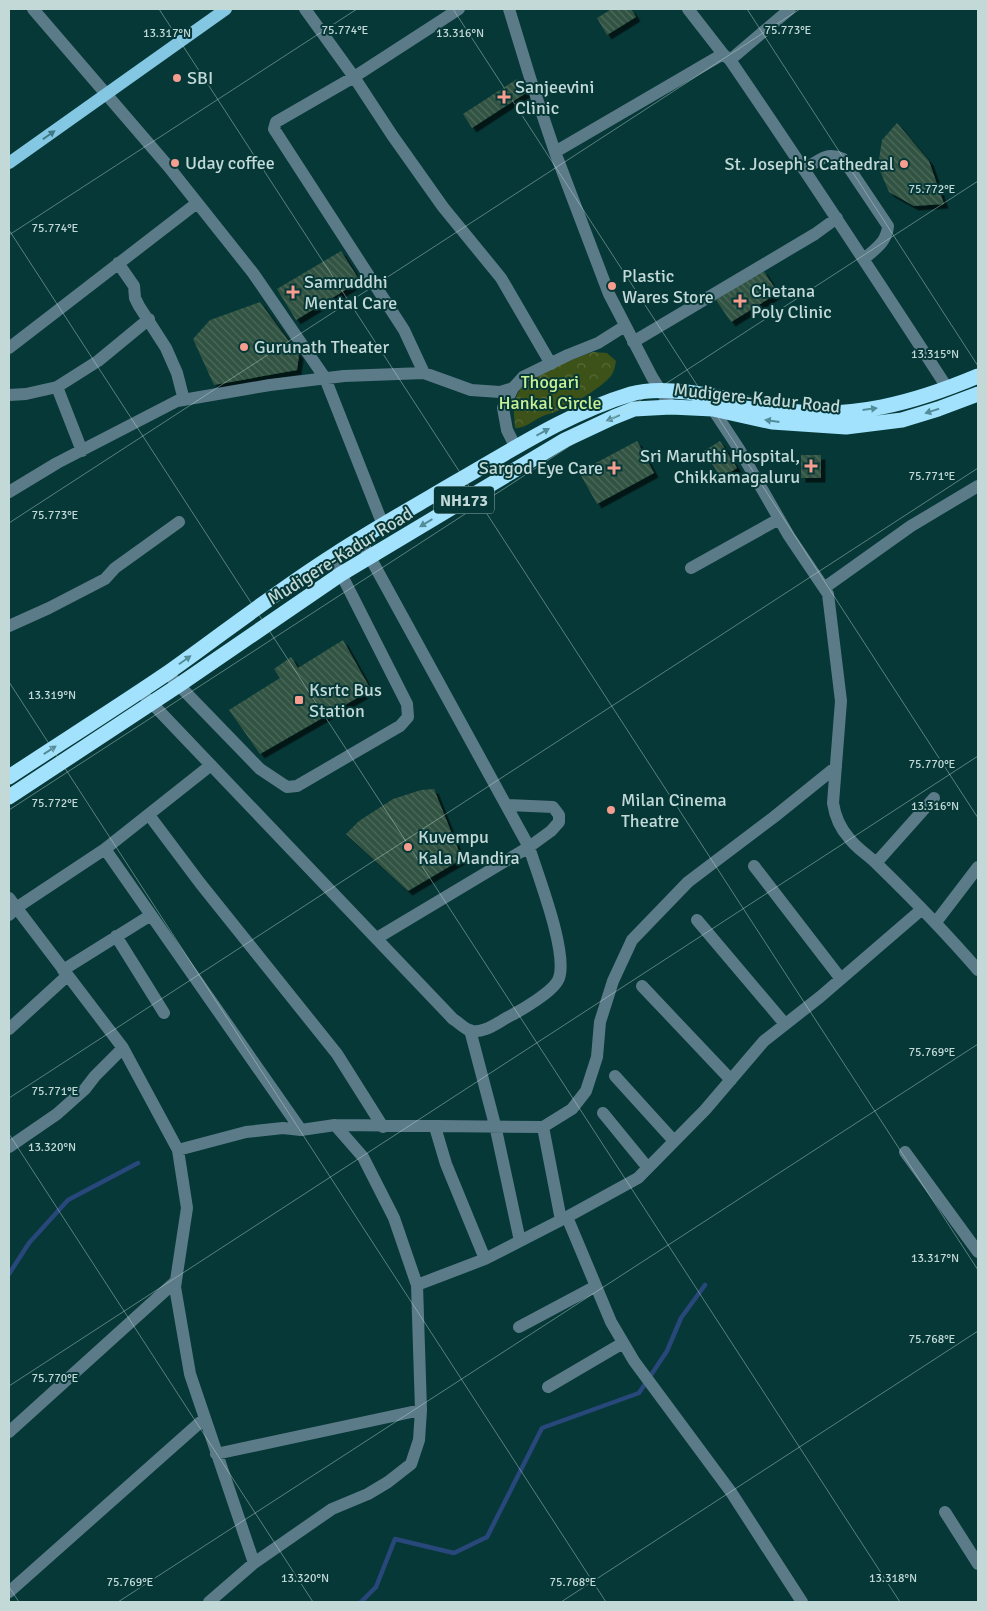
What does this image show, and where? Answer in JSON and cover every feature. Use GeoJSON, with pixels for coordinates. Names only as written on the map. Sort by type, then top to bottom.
{"type":"FeatureCollection","features":[{"type":"Feature","properties":{"kind":"highway","name":"Mudigere-Kadur Road"},"geometry":{"type":"LineString","coordinates":[[9,777],[167,673],[332,556],[516,448],[575,415],[606,402],[635,393],[661,390],[703,395],[784,410],[816,413],[882,408],[948,389],[978,376]]}},
{"type":"Feature","properties":{"kind":"highway","name":"Mudigere-Kadur Road"},"geometry":{"type":"LineString","coordinates":[[9,797],[179,685],[341,574],[565,440],[634,409],[671,406],[713,409],[772,422],[846,427],[902,420],[978,394]]}},
{"type":"Feature","properties":{"kind":"main road"},"geometry":{"type":"LineString","coordinates":[[9,163],[226,9]]}},
{"type":"Feature","properties":{"kind":"street"},"geometry":{"type":"LineString","coordinates":[[33,9],[197,203],[253,273],[325,378],[383,525]]}},
{"type":"Feature","properties":{"kind":"street"},"geometry":{"type":"LineString","coordinates":[[306,9],[354,77],[392,136],[443,207],[501,278],[551,364]]}},
{"type":"Feature","properties":{"kind":"street"},"geometry":{"type":"LineString","coordinates":[[424,374],[404,330],[274,128],[276,122],[354,77],[459,9]]}},
{"type":"Feature","properties":{"kind":"street"},"geometry":{"type":"LineString","coordinates":[[509,9],[528,73],[555,152],[609,294],[652,377],[671,406]]}},
{"type":"Feature","properties":{"kind":"street"},"geometry":{"type":"LineString","coordinates":[[688,9],[726,57],[838,218],[948,389]]}},
{"type":"Feature","properties":{"kind":"street"},"geometry":{"type":"LineString","coordinates":[[555,152],[726,57],[790,9]]}},
{"type":"Feature","properties":{"kind":"street"},"geometry":{"type":"LineString","coordinates":[[804,170],[827,156],[836,156],[843,159],[888,226],[888,234],[883,242],[864,259]]}},
{"type":"Feature","properties":{"kind":"street"},"geometry":{"type":"LineString","coordinates":[[9,348],[197,203]]}},
{"type":"Feature","properties":{"kind":"street"},"geometry":{"type":"LineString","coordinates":[[633,342],[815,234],[838,218]]}},
{"type":"Feature","properties":{"kind":"street"},"geometry":{"type":"LineString","coordinates":[[118,263],[134,286],[135,298],[139,306],[170,356],[177,373],[184,400]]}},
{"type":"Feature","properties":{"kind":"street"},"geometry":{"type":"LineString","coordinates":[[9,395],[26,394],[56,387],[98,361],[149,320]]}},
{"type":"Feature","properties":{"kind":"street"},"geometry":{"type":"LineString","coordinates":[[516,448],[507,430],[503,408],[513,388],[523,376],[551,364],[568,354],[598,343],[624,326]]}},
{"type":"Feature","properties":{"kind":"street"},"geometry":{"type":"LineString","coordinates":[[9,492],[176,401],[270,385],[344,376],[424,374],[471,390],[500,392],[513,388]]}},
{"type":"Feature","properties":{"kind":"street"},"geometry":{"type":"LineString","coordinates":[[56,387],[82,451]]}},
{"type":"Feature","properties":{"kind":"street"},"geometry":{"type":"LineString","coordinates":[[703,395],[739,449],[789,536],[828,594],[841,701],[833,803],[835,816],[849,839],[876,863],[921,910],[936,922],[978,970]]}},
{"type":"Feature","properties":{"kind":"street"},"geometry":{"type":"LineString","coordinates":[[824,588],[910,526],[978,486]]}},
{"type":"Feature","properties":{"kind":"street"},"geometry":{"type":"LineString","coordinates":[[691,568],[779,519]]}},
{"type":"Feature","properties":{"kind":"street"},"geometry":{"type":"LineString","coordinates":[[9,626],[49,608],[104,579],[115,568],[178,522]]}},
{"type":"Feature","properties":{"kind":"street"},"geometry":{"type":"LineString","coordinates":[[140,691],[453,1019],[470,1030],[483,1031],[512,1016],[550,990],[559,979],[561,960],[557,936],[529,847],[360,539]]}},
{"type":"Feature","properties":{"kind":"street"},"geometry":{"type":"LineString","coordinates":[[167,673],[260,768],[286,787],[297,786],[400,726],[408,717],[407,704],[332,556]]}},
{"type":"Feature","properties":{"kind":"street"},"geometry":{"type":"LineString","coordinates":[[211,765],[105,849],[11,907],[123,1048],[178,1150],[187,1208],[175,1287],[190,1374],[254,1563]]}},
{"type":"Feature","properties":{"kind":"street"},"geometry":{"type":"LineString","coordinates":[[178,1150],[246,1132],[283,1128],[302,1130],[335,1125],[383,1127],[543,1127],[572,1109],[586,1091],[597,1057],[600,1022],[613,981],[632,940],[688,882],[774,817],[836,766]]}},
{"type":"Feature","properties":{"kind":"street"},"geometry":{"type":"LineString","coordinates":[[876,863],[934,798]]}},
{"type":"Feature","properties":{"kind":"street"},"geometry":{"type":"LineString","coordinates":[[376,938],[529,847],[550,832],[559,822],[559,814],[553,807],[507,805]]}},
{"type":"Feature","properties":{"kind":"street"},"geometry":{"type":"LineString","coordinates":[[149,815],[200,883],[337,1054],[383,1127]]}},
{"type":"Feature","properties":{"kind":"street"},"geometry":{"type":"LineString","coordinates":[[105,849],[302,1130]]}},
{"type":"Feature","properties":{"kind":"street"},"geometry":{"type":"LineString","coordinates":[[754,866],[841,979]]}},
{"type":"Feature","properties":{"kind":"street"},"geometry":{"type":"LineString","coordinates":[[936,922],[978,867]]}},
{"type":"Feature","properties":{"kind":"street"},"geometry":{"type":"LineString","coordinates":[[418,1285],[485,1259],[638,1178],[705,1110],[764,1041],[841,979],[921,910]]}},
{"type":"Feature","properties":{"kind":"street"},"geometry":{"type":"LineString","coordinates":[[9,1029],[65,973],[116,936],[151,914]]}},
{"type":"Feature","properties":{"kind":"street"},"geometry":{"type":"LineString","coordinates":[[697,920],[785,1024]]}},
{"type":"Feature","properties":{"kind":"street"},"geometry":{"type":"LineString","coordinates":[[116,936],[164,1014]]}},
{"type":"Feature","properties":{"kind":"street"},"geometry":{"type":"LineString","coordinates":[[642,986],[731,1080]]}},
{"type":"Feature","properties":{"kind":"street"},"geometry":{"type":"LineString","coordinates":[[470,1030],[495,1126],[520,1241]]}},
{"type":"Feature","properties":{"kind":"street"},"geometry":{"type":"LineString","coordinates":[[9,1146],[57,1114],[85,1089],[95,1076],[123,1048]]}},
{"type":"Feature","properties":{"kind":"street"},"geometry":{"type":"LineString","coordinates":[[615,1076],[674,1141]]}},
{"type":"Feature","properties":{"kind":"street"},"geometry":{"type":"LineString","coordinates":[[603,1113],[648,1168]]}},
{"type":"Feature","properties":{"kind":"street"},"geometry":{"type":"LineString","coordinates":[[209,1602],[254,1563],[332,1509],[381,1486],[411,1464],[419,1440],[421,1410],[418,1285],[394,1218],[363,1157],[335,1125]]}},
{"type":"Feature","properties":{"kind":"street"},"geometry":{"type":"LineString","coordinates":[[435,1127],[446,1164],[485,1259]]}},
{"type":"Feature","properties":{"kind":"street"},"geometry":{"type":"LineString","coordinates":[[543,1127],[564,1218],[611,1322],[642,1372],[731,1492],[802,1602]]}},
{"type":"Feature","properties":{"kind":"street"},"geometry":{"type":"LineString","coordinates":[[905,1152],[978,1252]]}},
{"type":"Feature","properties":{"kind":"street"},"geometry":{"type":"LineString","coordinates":[[9,1432],[176,1281]]}},
{"type":"Feature","properties":{"kind":"street"},"geometry":{"type":"LineString","coordinates":[[519,1327],[596,1286]]}},
{"type":"Feature","properties":{"kind":"street"},"geometry":{"type":"LineString","coordinates":[[548,1386],[623,1343]]}},
{"type":"Feature","properties":{"kind":"street"},"geometry":{"type":"LineString","coordinates":[[216,1454],[421,1410]]}},
{"type":"Feature","properties":{"kind":"street"},"geometry":{"type":"LineString","coordinates":[[9,1592],[205,1418]]}},
{"type":"Feature","properties":{"kind":"street"},"geometry":{"type":"LineString","coordinates":[[945,1512],[978,1564]]}},
{"type":"Feature","properties":{"kind":"green space","name":"Thogari Hankal Circle"},"geometry":{"type":"Polygon","coordinates":[[[593,352],[607,353],[616,361],[614,371],[610,377],[590,393],[554,413],[515,428],[514,403],[523,386],[531,379],[548,370],[593,352]]]}},
{"type":"Feature","properties":{"kind":"building"},"geometry":{"type":"Polygon","coordinates":[[[609,9],[631,9],[636,17],[607,35],[597,18],[609,9]]]}},
{"type":"Feature","properties":{"kind":"building"},"geometry":{"type":"Polygon","coordinates":[[[517,79],[526,93],[472,128],[463,114],[517,79]]]}},
{"type":"Feature","properties":{"kind":"building","name":"St. Joseph's Cathedral"},"geometry":{"type":"Polygon","coordinates":[[[897,123],[929,161],[944,204],[914,206],[889,192],[878,166],[882,140],[897,123]]]}},
{"type":"Feature","properties":{"kind":"building"},"geometry":{"type":"Polygon","coordinates":[[[341,251],[360,281],[296,320],[277,289],[341,251]]]}},
{"type":"Feature","properties":{"kind":"building"},"geometry":{"type":"Polygon","coordinates":[[[763,270],[778,293],[731,322],[716,300],[763,270]]]}},
{"type":"Feature","properties":{"kind":"building"},"geometry":{"type":"Polygon","coordinates":[[[260,302],[299,355],[297,370],[214,385],[193,339],[210,320],[260,302]]]}},
{"type":"Feature","properties":{"kind":"building"},"geometry":{"type":"Polygon","coordinates":[[[637,441],[654,473],[597,504],[579,472],[637,441]]]}},
{"type":"Feature","properties":{"kind":"building"},"geometry":{"type":"Polygon","coordinates":[[[720,441],[737,468],[721,478],[704,451],[720,441]]]}},
{"type":"Feature","properties":{"kind":"building","name":"Sri Maruthi Hospital, Chikkamagaluru"},"geometry":{"type":"Polygon","coordinates":[[[801,455],[821,455],[821,478],[801,478],[801,455]]]}},
{"type":"Feature","properties":{"kind":"building","name":"Ksrtc Bus Station"},"geometry":{"type":"Polygon","coordinates":[[[343,640],[371,690],[260,754],[229,710],[280,678],[274,669],[291,657],[298,668],[343,640]]]}},
{"type":"Feature","properties":{"kind":"building","name":"Kuvempu Kala Mandira"},"geometry":{"type":"Polygon","coordinates":[[[434,789],[462,859],[408,891],[346,834],[359,821],[393,799],[421,790],[434,789]]]}},
{"type":"Feature","properties":{"kind":"waterway"},"geometry":{"type":"LineString","coordinates":[[9,1274],[29,1243],[68,1200],[138,1163]]}},
{"type":"Feature","properties":{"kind":"waterway"},"geometry":{"type":"LineString","coordinates":[[361,1602],[376,1587],[395,1539],[454,1553],[487,1537],[542,1428],[639,1393],[667,1351],[681,1318],[705,1285]]}},
{"type":"Feature","properties":{"kind":"place","name":"SBI"},"geometry":{"type":"Point","coordinates":[177,78]}},
{"type":"Feature","properties":{"kind":"place","name":"Sanjeevini Clinic"},"geometry":{"type":"Point","coordinates":[504,97]}},
{"type":"Feature","properties":{"kind":"place","name":"Uday coffee"},"geometry":{"type":"Point","coordinates":[175,163]}},
{"type":"Feature","properties":{"kind":"place","name":"St. Joseph's Cathedral"},"geometry":{"type":"Point","coordinates":[904,164]}},
{"type":"Feature","properties":{"kind":"place","name":"Plastic Wares Store"},"geometry":{"type":"Point","coordinates":[612,286]}},
{"type":"Feature","properties":{"kind":"place","name":"Samruddhi Mental Care"},"geometry":{"type":"Point","coordinates":[293,292]}},
{"type":"Feature","properties":{"kind":"place","name":"Chetana Poly Clinic"},"geometry":{"type":"Point","coordinates":[740,301]}},
{"type":"Feature","properties":{"kind":"place","name":"Gurunath Theater"},"geometry":{"type":"Point","coordinates":[244,347]}},
{"type":"Feature","properties":{"kind":"place","name":"Sri Maruthi Hospital, Chikkamagaluru"},"geometry":{"type":"Point","coordinates":[811,466]}},
{"type":"Feature","properties":{"kind":"place","name":"Sargod Eye Care"},"geometry":{"type":"Point","coordinates":[614,468]}},
{"type":"Feature","properties":{"kind":"place","name":"Ksrtc Bus Station"},"geometry":{"type":"Point","coordinates":[299,700]}},
{"type":"Feature","properties":{"kind":"place","name":"Milan Cinema Theatre"},"geometry":{"type":"Point","coordinates":[611,810]}},
{"type":"Feature","properties":{"kind":"place","name":"Kuvempu Kala Mandira"},"geometry":{"type":"Point","coordinates":[408,847]}}]}
